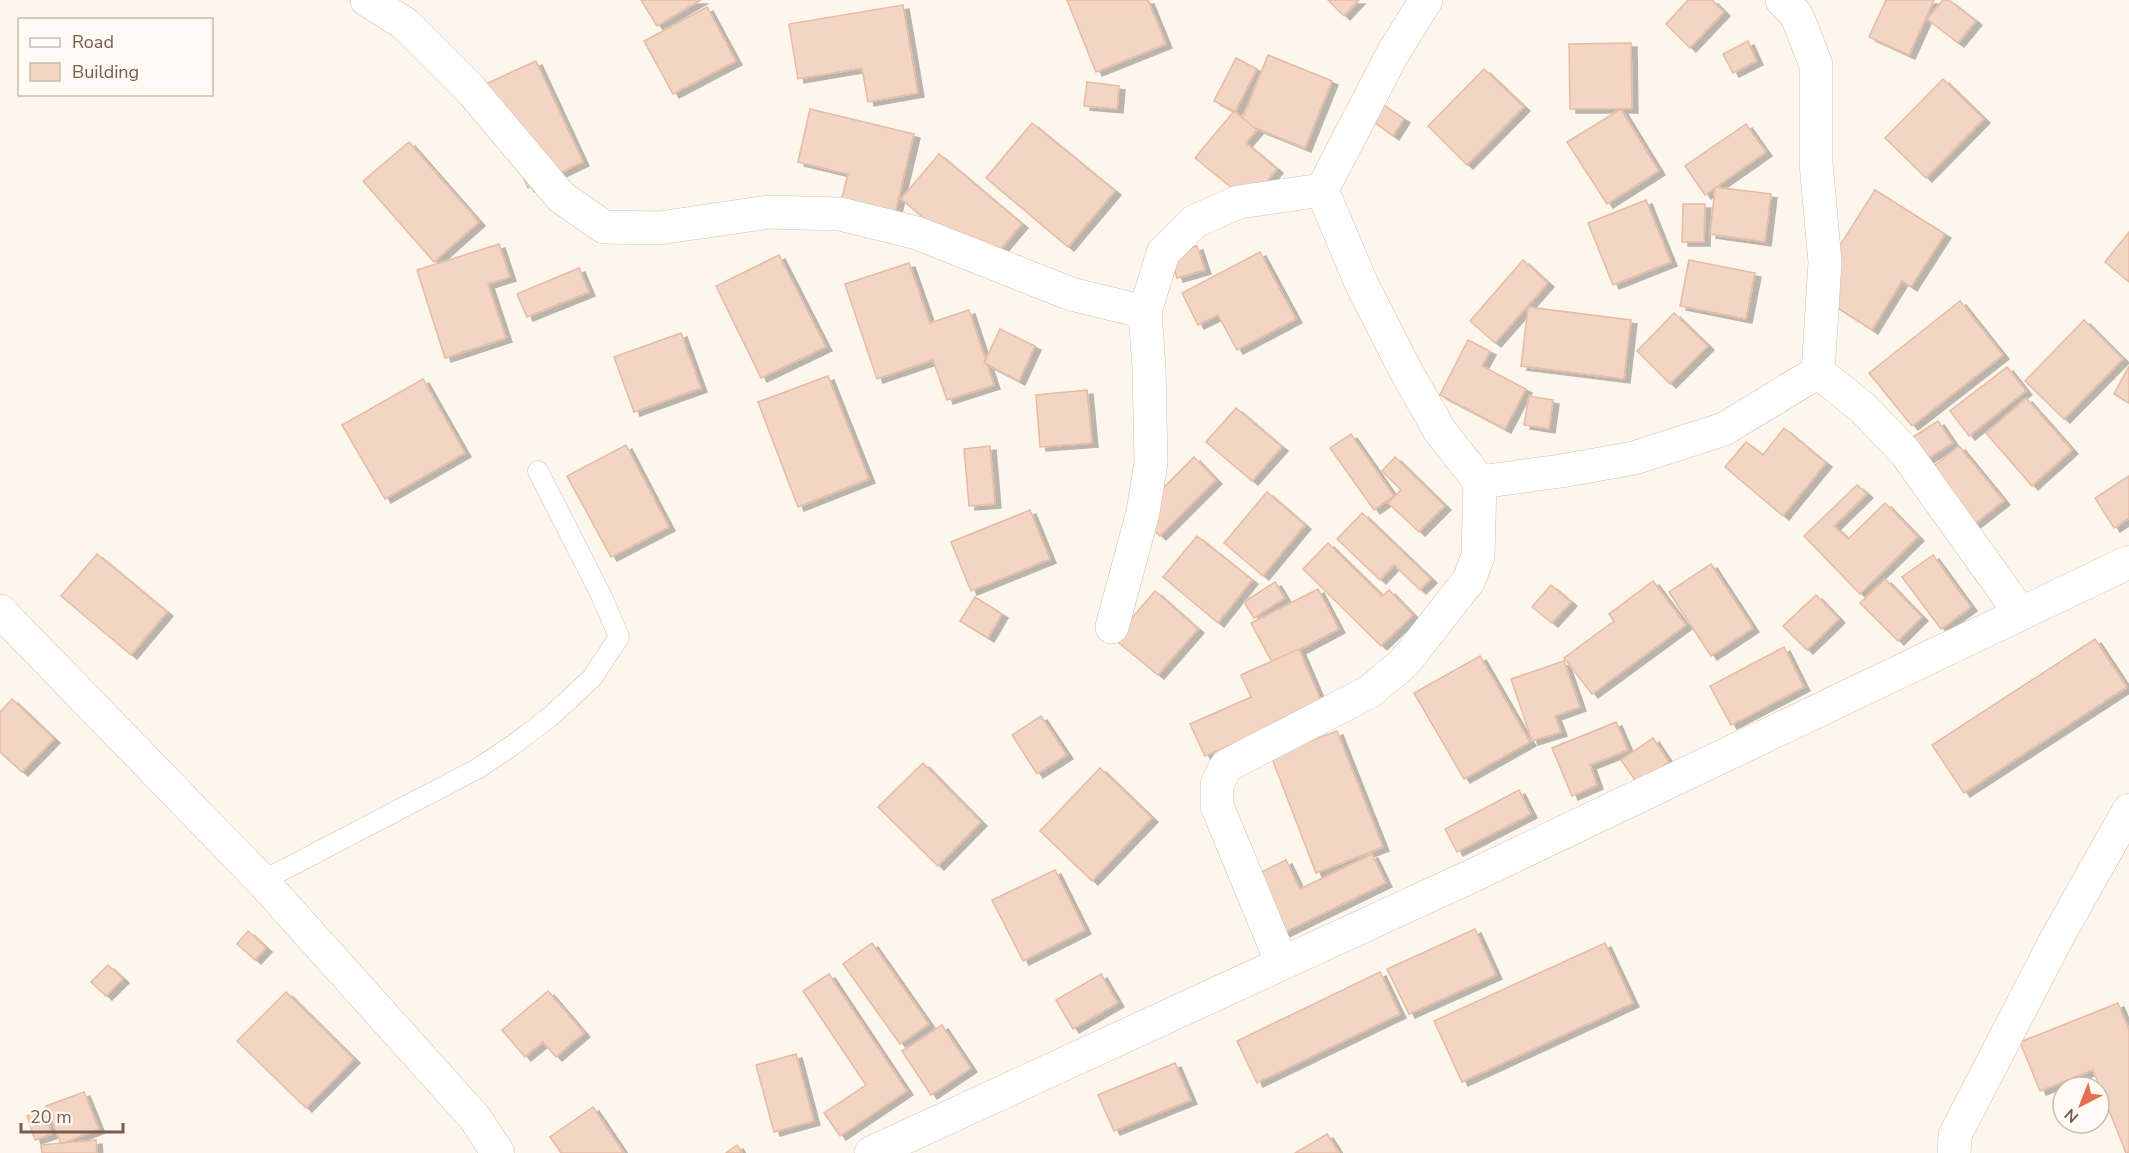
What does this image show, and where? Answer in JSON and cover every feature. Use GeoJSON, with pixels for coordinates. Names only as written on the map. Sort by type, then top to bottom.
{"type":"FeatureCollection","features":[{"type":"Feature","properties":{"kind":"street"},"geometry":{"type":"LineString","coordinates":[[368,0],[404,23],[471,90],[561,197],[604,227],[658,228],[769,212],[840,214],[917,233],[1071,294],[1145,312]]}},
{"type":"Feature","properties":{"kind":"street"},"geometry":{"type":"LineString","coordinates":[[1322,190],[1393,53],[1426,0]]}},
{"type":"Feature","properties":{"kind":"street"},"geometry":{"type":"LineString","coordinates":[[1782,0],[1797,16],[1816,65],[1816,164],[1825,262],[1818,372]]}},
{"type":"Feature","properties":{"kind":"street"},"geometry":{"type":"LineString","coordinates":[[1112,627],[1143,512],[1151,462],[1145,312],[1163,253],[1195,221],[1239,202],[1322,190]]}},
{"type":"Feature","properties":{"kind":"street"},"geometry":{"type":"LineString","coordinates":[[1282,963],[1216,806],[1217,784],[1226,766],[1369,692],[1404,663],[1469,580],[1478,556],[1480,482],[1440,430],[1407,373],[1362,285],[1322,190]]}},
{"type":"Feature","properties":{"kind":"street"},"geometry":{"type":"LineString","coordinates":[[1480,482],[1634,458],[1724,429],[1818,372]]}},
{"type":"Feature","properties":{"kind":"street"},"geometry":{"type":"LineString","coordinates":[[1818,372],[1863,408],[1905,452],[2021,614]]}},
{"type":"Feature","properties":{"kind":"street"},"geometry":{"type":"LineString","coordinates":[[872,1153],[1476,874],[2129,562]]}},
{"type":"Feature","properties":{"kind":"street"},"geometry":{"type":"LineString","coordinates":[[0,611],[262,881],[475,1118],[498,1153]]}},
{"type":"Feature","properties":{"kind":"street"},"geometry":{"type":"LineString","coordinates":[[1954,1153],[1956,1135],[1961,1124],[2058,936],[2129,810]]}},
{"type":"Feature","properties":{"kind":"lane"},"geometry":{"type":"LineString","coordinates":[[262,881],[477,769],[550,717],[592,678],[619,637],[602,597],[538,471]]}},
{"type":"Feature","properties":{"kind":"building"},"geometry":{"type":"Polygon","coordinates":[[[641,0],[701,0],[657,26],[641,0]]]}},
{"type":"Feature","properties":{"kind":"building"},"geometry":{"type":"Polygon","coordinates":[[[1067,0],[1148,0],[1166,44],[1096,72],[1067,0]]]}},
{"type":"Feature","properties":{"kind":"building"},"geometry":{"type":"Polygon","coordinates":[[[1328,0],[1359,0],[1344,16],[1328,0]]]}},
{"type":"Feature","properties":{"kind":"building"},"geometry":{"type":"Polygon","coordinates":[[[1688,0],[1712,0],[1724,12],[1690,48],[1666,24],[1688,0]]]}},
{"type":"Feature","properties":{"kind":"building"},"geometry":{"type":"Polygon","coordinates":[[[1886,0],[1934,0],[1909,55],[1869,37],[1886,0]]]}},
{"type":"Feature","properties":{"kind":"building"},"geometry":{"type":"Polygon","coordinates":[[[1943,0],[1949,0],[1976,21],[1958,43],[1927,19],[1943,0]]]}},
{"type":"Feature","properties":{"kind":"building"},"geometry":{"type":"Polygon","coordinates":[[[903,5],[918,93],[868,102],[862,68],[798,79],[789,24],[903,5]]]}},
{"type":"Feature","properties":{"kind":"building"},"geometry":{"type":"Polygon","coordinates":[[[707,7],[736,61],[673,94],[644,41],[707,7]]]}},
{"type":"Feature","properties":{"kind":"building"},"geometry":{"type":"Polygon","coordinates":[[[1748,41],[1757,61],[1733,73],[1723,54],[1748,41]]]}},
{"type":"Feature","properties":{"kind":"building"},"geometry":{"type":"Polygon","coordinates":[[[1631,43],[1632,109],[1570,109],[1569,44],[1631,43]]]}},
{"type":"Feature","properties":{"kind":"building"},"geometry":{"type":"Polygon","coordinates":[[[1268,55],[1332,81],[1305,148],[1241,122],[1268,55]]]}},
{"type":"Feature","properties":{"kind":"building"},"geometry":{"type":"Polygon","coordinates":[[[1236,58],[1257,69],[1235,112],[1214,101],[1236,58]]]}},
{"type":"Feature","properties":{"kind":"building"},"geometry":{"type":"Polygon","coordinates":[[[536,61],[583,162],[528,188],[481,86],[536,61]]]}},
{"type":"Feature","properties":{"kind":"building"},"geometry":{"type":"Polygon","coordinates":[[[1484,69],[1524,107],[1467,165],[1428,126],[1484,69]]]}},
{"type":"Feature","properties":{"kind":"building"},"geometry":{"type":"Polygon","coordinates":[[[1943,79],[1984,119],[1926,178],[1885,138],[1943,79]]]}},
{"type":"Feature","properties":{"kind":"building"},"geometry":{"type":"Polygon","coordinates":[[[1087,82],[1119,86],[1117,109],[1084,106],[1087,82]]]}},
{"type":"Feature","properties":{"kind":"building"},"geometry":{"type":"Polygon","coordinates":[[[1381,103],[1404,119],[1393,136],[1370,119],[1381,103]]]}},
{"type":"Feature","properties":{"kind":"building"},"geometry":{"type":"Polygon","coordinates":[[[810,109],[914,134],[892,226],[838,213],[848,174],[798,162],[810,109]]]}},
{"type":"Feature","properties":{"kind":"building"},"geometry":{"type":"Polygon","coordinates":[[[1621,109],[1659,171],[1607,204],[1567,142],[1621,109]]]}},
{"type":"Feature","properties":{"kind":"building"},"geometry":{"type":"Polygon","coordinates":[[[1234,111],[1257,130],[1246,143],[1277,169],[1250,203],[1195,158],[1234,111]]]}},
{"type":"Feature","properties":{"kind":"building"},"geometry":{"type":"Polygon","coordinates":[[[1032,123],[1115,191],[1068,247],[986,178],[1032,123]]]}},
{"type":"Feature","properties":{"kind":"building"},"geometry":{"type":"Polygon","coordinates":[[[1746,124],[1766,152],[1705,195],[1685,166],[1746,124]]]}},
{"type":"Feature","properties":{"kind":"building"},"geometry":{"type":"Polygon","coordinates":[[[409,142],[479,222],[434,262],[363,181],[409,142]]]}},
{"type":"Feature","properties":{"kind":"building"},"geometry":{"type":"Polygon","coordinates":[[[939,154],[1022,224],[984,269],[901,199],[939,154]]]}},
{"type":"Feature","properties":{"kind":"building"},"geometry":{"type":"Polygon","coordinates":[[[1715,187],[1771,194],[1765,242],[1710,234],[1715,187]]]}},
{"type":"Feature","properties":{"kind":"building"},"geometry":{"type":"Polygon","coordinates":[[[1875,190],[1945,234],[1911,287],[1902,281],[1872,330],[1811,291],[1875,190]]]}},
{"type":"Feature","properties":{"kind":"building"},"geometry":{"type":"Polygon","coordinates":[[[1646,200],[1671,262],[1613,285],[1588,223],[1646,200]]]}},
{"type":"Feature","properties":{"kind":"building"},"geometry":{"type":"Polygon","coordinates":[[[1683,204],[1705,204],[1704,242],[1682,242],[1683,204]]]}},
{"type":"Feature","properties":{"kind":"building"},"geometry":{"type":"Polygon","coordinates":[[[2129,232],[2129,282],[2105,262],[2129,232]]]}},
{"type":"Feature","properties":{"kind":"building"},"geometry":{"type":"Polygon","coordinates":[[[499,244],[510,277],[488,284],[506,338],[445,358],[417,270],[499,244]]]}},
{"type":"Feature","properties":{"kind":"building"},"geometry":{"type":"Polygon","coordinates":[[[1197,246],[1205,270],[1177,278],[1170,254],[1197,246]]]}},
{"type":"Feature","properties":{"kind":"building"},"geometry":{"type":"Polygon","coordinates":[[[1260,252],[1296,319],[1237,350],[1218,315],[1198,325],[1182,293],[1260,252]]]}},
{"type":"Feature","properties":{"kind":"building"},"geometry":{"type":"Polygon","coordinates":[[[779,255],[826,347],[761,378],[716,286],[779,255]]]}},
{"type":"Feature","properties":{"kind":"building"},"geometry":{"type":"Polygon","coordinates":[[[1523,260],[1548,283],[1495,343],[1470,321],[1523,260]]]}},
{"type":"Feature","properties":{"kind":"building"},"geometry":{"type":"Polygon","coordinates":[[[1689,260],[1755,273],[1746,319],[1680,306],[1689,260]]]}},
{"type":"Feature","properties":{"kind":"building"},"geometry":{"type":"Polygon","coordinates":[[[909,263],[930,323],[969,310],[994,385],[947,400],[933,360],[877,379],[845,284],[909,263]]]}},
{"type":"Feature","properties":{"kind":"building"},"geometry":{"type":"Polygon","coordinates":[[[579,268],[589,292],[527,317],[517,294],[579,268]]]}},
{"type":"Feature","properties":{"kind":"building"},"geometry":{"type":"Polygon","coordinates":[[[1960,301],[2003,355],[1912,426],[1869,373],[1960,301]]]}},
{"type":"Feature","properties":{"kind":"building"},"geometry":{"type":"Polygon","coordinates":[[[1528,307],[1631,320],[1624,379],[1521,366],[1528,307]]]}},
{"type":"Feature","properties":{"kind":"building"},"geometry":{"type":"Polygon","coordinates":[[[1674,313],[1708,346],[1670,384],[1637,351],[1674,313]]]}},
{"type":"Feature","properties":{"kind":"building"},"geometry":{"type":"Polygon","coordinates":[[[2084,320],[2123,359],[2064,419],[2025,381],[2084,320]]]}},
{"type":"Feature","properties":{"kind":"building"},"geometry":{"type":"Polygon","coordinates":[[[1000,329],[1035,346],[1019,381],[984,363],[1000,329]]]}},
{"type":"Feature","properties":{"kind":"building"},"geometry":{"type":"Polygon","coordinates":[[[681,333],[701,388],[634,412],[614,357],[681,333]]]}},
{"type":"Feature","properties":{"kind":"building"},"geometry":{"type":"Polygon","coordinates":[[[1468,340],[1490,351],[1482,366],[1526,389],[1505,429],[1440,395],[1468,340]]]}},
{"type":"Feature","properties":{"kind":"building"},"geometry":{"type":"Polygon","coordinates":[[[2129,366],[2129,403],[2114,394],[2129,366]]]}},
{"type":"Feature","properties":{"kind":"building"},"geometry":{"type":"Polygon","coordinates":[[[2007,367],[2026,391],[1969,436],[1950,411],[2007,367]]]}},
{"type":"Feature","properties":{"kind":"building"},"geometry":{"type":"Polygon","coordinates":[[[828,376],[869,479],[798,507],[758,402],[828,376]]]}},
{"type":"Feature","properties":{"kind":"building"},"geometry":{"type":"Polygon","coordinates":[[[423,379],[465,453],[385,499],[342,425],[423,379]]]}},
{"type":"Feature","properties":{"kind":"building"},"geometry":{"type":"Polygon","coordinates":[[[1087,390],[1092,443],[1040,447],[1036,395],[1087,390]]]}},
{"type":"Feature","properties":{"kind":"building"},"geometry":{"type":"Polygon","coordinates":[[[1529,396],[1553,400],[1549,429],[1524,425],[1529,396]]]}},
{"type":"Feature","properties":{"kind":"building"},"geometry":{"type":"Polygon","coordinates":[[[2026,398],[2072,450],[2032,486],[1986,433],[2026,398]]]}},
{"type":"Feature","properties":{"kind":"building"},"geometry":{"type":"Polygon","coordinates":[[[1236,408],[1282,447],[1252,481],[1206,442],[1236,408]]]}},
{"type":"Feature","properties":{"kind":"building"},"geometry":{"type":"Polygon","coordinates":[[[1938,421],[1953,443],[1927,459],[1913,437],[1938,421]]]}},
{"type":"Feature","properties":{"kind":"building"},"geometry":{"type":"Polygon","coordinates":[[[1784,428],[1826,463],[1783,516],[1725,467],[1746,442],[1763,455],[1784,428]]]}},
{"type":"Feature","properties":{"kind":"building"},"geometry":{"type":"Polygon","coordinates":[[[1351,434],[1394,496],[1374,510],[1330,448],[1351,434]]]}},
{"type":"Feature","properties":{"kind":"building"},"geometry":{"type":"Polygon","coordinates":[[[626,445],[669,527],[611,557],[567,476],[626,445]]]}},
{"type":"Feature","properties":{"kind":"building"},"geometry":{"type":"Polygon","coordinates":[[[990,446],[995,504],[969,506],[964,449],[990,446]]]}},
{"type":"Feature","properties":{"kind":"building"},"geometry":{"type":"Polygon","coordinates":[[[1959,446],[2004,501],[1960,535],[1916,480],[1959,446]]]}},
{"type":"Feature","properties":{"kind":"building"},"geometry":{"type":"Polygon","coordinates":[[[1194,457],[1216,480],[1160,536],[1137,514],[1194,457]]]}},
{"type":"Feature","properties":{"kind":"building"},"geometry":{"type":"Polygon","coordinates":[[[1395,457],[1445,506],[1419,532],[1388,503],[1401,490],[1382,471],[1395,457]]]}},
{"type":"Feature","properties":{"kind":"building"},"geometry":{"type":"Polygon","coordinates":[[[2129,476],[2129,518],[2114,528],[2095,498],[2129,476]]]}},
{"type":"Feature","properties":{"kind":"building"},"geometry":{"type":"Polygon","coordinates":[[[1857,485],[1867,494],[1834,526],[1848,539],[1885,503],[1918,537],[1860,594],[1804,536],[1857,485]]]}},
{"type":"Feature","properties":{"kind":"building"},"geometry":{"type":"Polygon","coordinates":[[[1267,492],[1305,525],[1263,576],[1224,543],[1267,492]]]}},
{"type":"Feature","properties":{"kind":"building"},"geometry":{"type":"Polygon","coordinates":[[[1030,510],[1050,559],[971,591],[951,542],[1030,510]]]}},
{"type":"Feature","properties":{"kind":"building"},"geometry":{"type":"Polygon","coordinates":[[[1362,513],[1431,579],[1420,590],[1394,565],[1380,580],[1337,539],[1362,513]]]}},
{"type":"Feature","properties":{"kind":"building"},"geometry":{"type":"Polygon","coordinates":[[[1197,536],[1252,580],[1218,623],[1163,577],[1197,536]]]}},
{"type":"Feature","properties":{"kind":"building"},"geometry":{"type":"Polygon","coordinates":[[[1328,543],[1382,596],[1389,590],[1413,615],[1381,646],[1303,569],[1328,543]]]}},
{"type":"Feature","properties":{"kind":"building"},"geometry":{"type":"Polygon","coordinates":[[[97,554],[167,612],[131,655],[61,596],[97,554]]]}},
{"type":"Feature","properties":{"kind":"building"},"geometry":{"type":"Polygon","coordinates":[[[1933,555],[1971,607],[1941,629],[1902,577],[1933,555]]]}},
{"type":"Feature","properties":{"kind":"building"},"geometry":{"type":"Polygon","coordinates":[[[1711,564],[1753,628],[1711,656],[1669,592],[1711,564]]]}},
{"type":"Feature","properties":{"kind":"building"},"geometry":{"type":"Polygon","coordinates":[[[1885,579],[1922,617],[1898,641],[1860,603],[1885,579]]]}},
{"type":"Feature","properties":{"kind":"building"},"geometry":{"type":"Polygon","coordinates":[[[1653,581],[1686,625],[1592,694],[1564,658],[1614,621],[1609,614],[1653,581]]]}},
{"type":"Feature","properties":{"kind":"building"},"geometry":{"type":"Polygon","coordinates":[[[1275,582],[1285,598],[1254,618],[1244,602],[1275,582]]]}},
{"type":"Feature","properties":{"kind":"building"},"geometry":{"type":"Polygon","coordinates":[[[1551,585],[1571,602],[1552,623],[1532,607],[1551,585]]]}},
{"type":"Feature","properties":{"kind":"building"},"geometry":{"type":"Polygon","coordinates":[[[1318,589],[1339,629],[1273,664],[1251,623],[1318,589]]]}},
{"type":"Feature","properties":{"kind":"building"},"geometry":{"type":"Polygon","coordinates":[[[1155,591],[1198,629],[1158,675],[1114,639],[1155,591]]]}},
{"type":"Feature","properties":{"kind":"building"},"geometry":{"type":"Polygon","coordinates":[[[1816,595],[1839,619],[1807,650],[1783,626],[1816,595]]]}},
{"type":"Feature","properties":{"kind":"building"},"geometry":{"type":"Polygon","coordinates":[[[975,597],[1002,614],[988,638],[960,621],[975,597]]]}},
{"type":"Feature","properties":{"kind":"building"},"geometry":{"type":"Polygon","coordinates":[[[2095,639],[2127,687],[1964,793],[1932,745],[2095,639]]]}},
{"type":"Feature","properties":{"kind":"building"},"geometry":{"type":"Polygon","coordinates":[[[1784,647],[1804,687],[1731,725],[1710,686],[1784,647]]]}},
{"type":"Feature","properties":{"kind":"building"},"geometry":{"type":"Polygon","coordinates":[[[1299,649],[1323,705],[1205,756],[1190,724],[1251,697],[1241,675],[1299,649]]]}},
{"type":"Feature","properties":{"kind":"building"},"geometry":{"type":"Polygon","coordinates":[[[1480,656],[1530,742],[1464,779],[1414,693],[1480,656]]]}},
{"type":"Feature","properties":{"kind":"building"},"geometry":{"type":"Polygon","coordinates":[[[1564,661],[1580,707],[1555,716],[1561,732],[1532,741],[1511,679],[1564,661]]]}},
{"type":"Feature","properties":{"kind":"building"},"geometry":{"type":"Polygon","coordinates":[[[12,699],[54,739],[22,772],[0,752],[0,712],[12,699]]]}},
{"type":"Feature","properties":{"kind":"building"},"geometry":{"type":"Polygon","coordinates":[[[1041,716],[1067,755],[1037,774],[1012,735],[1041,716]]]}},
{"type":"Feature","properties":{"kind":"building"},"geometry":{"type":"Polygon","coordinates":[[[1616,722],[1628,750],[1590,765],[1597,785],[1572,796],[1552,748],[1616,722]]]}},
{"type":"Feature","properties":{"kind":"building"},"geometry":{"type":"Polygon","coordinates":[[[1337,731],[1383,847],[1316,873],[1271,756],[1337,731]]]}},
{"type":"Feature","properties":{"kind":"building"},"geometry":{"type":"Polygon","coordinates":[[[1653,738],[1669,762],[1637,783],[1621,760],[1653,738]]]}},
{"type":"Feature","properties":{"kind":"building"},"geometry":{"type":"Polygon","coordinates":[[[923,763],[981,822],[938,866],[878,807],[923,763]]]}},
{"type":"Feature","properties":{"kind":"building"},"geometry":{"type":"Polygon","coordinates":[[[1100,768],[1152,818],[1092,881],[1040,831],[1100,768]]]}},
{"type":"Feature","properties":{"kind":"building"},"geometry":{"type":"Polygon","coordinates":[[[1519,790],[1531,814],[1457,852],[1445,829],[1519,790]]]}},
{"type":"Feature","properties":{"kind":"building"},"geometry":{"type":"Polygon","coordinates":[[[1372,854],[1386,883],[1275,937],[1247,879],[1286,860],[1300,889],[1372,854]]]}},
{"type":"Feature","properties":{"kind":"building"},"geometry":{"type":"Polygon","coordinates":[[[1055,870],[1085,930],[1023,961],[992,900],[1055,870]]]}},
{"type":"Feature","properties":{"kind":"building"},"geometry":{"type":"Polygon","coordinates":[[[1475,929],[1496,975],[1409,1014],[1387,969],[1475,929]]]}},
{"type":"Feature","properties":{"kind":"building"},"geometry":{"type":"Polygon","coordinates":[[[248,931],[266,948],[255,960],[237,944],[248,931]]]}},
{"type":"Feature","properties":{"kind":"building"},"geometry":{"type":"Polygon","coordinates":[[[872,943],[929,1024],[900,1044],[843,964],[872,943]]]}},
{"type":"Feature","properties":{"kind":"building"},"geometry":{"type":"Polygon","coordinates":[[[1605,943],[1633,1003],[1462,1082],[1434,1021],[1605,943]]]}},
{"type":"Feature","properties":{"kind":"building"},"geometry":{"type":"Polygon","coordinates":[[[108,965],[123,979],[106,996],[91,982],[108,965]]]}},
{"type":"Feature","properties":{"kind":"building"},"geometry":{"type":"Polygon","coordinates":[[[1380,972],[1400,1014],[1257,1083],[1237,1041],[1380,972]]]}},
{"type":"Feature","properties":{"kind":"building"},"geometry":{"type":"Polygon","coordinates":[[[829,974],[907,1091],[840,1136],[824,1113],[866,1085],[803,991],[829,974]]]}},
{"type":"Feature","properties":{"kind":"building"},"geometry":{"type":"Polygon","coordinates":[[[1101,974],[1118,1003],[1073,1029],[1056,1000],[1101,974]]]}},
{"type":"Feature","properties":{"kind":"building"},"geometry":{"type":"Polygon","coordinates":[[[548,991],[584,1033],[556,1057],[543,1042],[525,1057],[502,1030],[548,991]]]}},
{"type":"Feature","properties":{"kind":"building"},"geometry":{"type":"Polygon","coordinates":[[[286,992],[354,1059],[306,1108],[237,1041],[286,992]]]}},
{"type":"Feature","properties":{"kind":"building"},"geometry":{"type":"Polygon","coordinates":[[[2118,1003],[2129,1030],[2129,1153],[2126,1153],[2111,1115],[2111,1075],[2095,1075],[2093,1070],[2080,1075],[2051,1075],[2051,1087],[2040,1091],[2020,1042],[2118,1003]]]}},
{"type":"Feature","properties":{"kind":"building"},"geometry":{"type":"Polygon","coordinates":[[[942,1025],[971,1068],[931,1095],[902,1051],[942,1025]]]}},
{"type":"Feature","properties":{"kind":"building"},"geometry":{"type":"Polygon","coordinates":[[[796,1054],[814,1121],[774,1132],[756,1065],[796,1054]]]}},
{"type":"Feature","properties":{"kind":"building"},"geometry":{"type":"Polygon","coordinates":[[[1175,1063],[1191,1100],[1114,1131],[1098,1095],[1175,1063]]]}},
{"type":"Feature","properties":{"kind":"building"},"geometry":{"type":"Polygon","coordinates":[[[84,1092],[99,1129],[61,1144],[46,1106],[84,1092]]]}},
{"type":"Feature","properties":{"kind":"building"},"geometry":{"type":"Polygon","coordinates":[[[593,1107],[624,1153],[561,1153],[550,1137],[593,1107]]]}},
{"type":"Feature","properties":{"kind":"building"},"geometry":{"type":"Polygon","coordinates":[[[44,1111],[52,1134],[35,1140],[27,1116],[44,1111]]]}},
{"type":"Feature","properties":{"kind":"building"},"geometry":{"type":"Polygon","coordinates":[[[1327,1134],[1339,1153],[1295,1153],[1327,1134]]]}},
{"type":"Feature","properties":{"kind":"building"},"geometry":{"type":"Polygon","coordinates":[[[96,1140],[97,1153],[42,1153],[41,1145],[96,1140]]]}},
{"type":"Feature","properties":{"kind":"building"},"geometry":{"type":"Polygon","coordinates":[[[737,1145],[742,1153],[726,1153],[737,1145]]]}}]}
